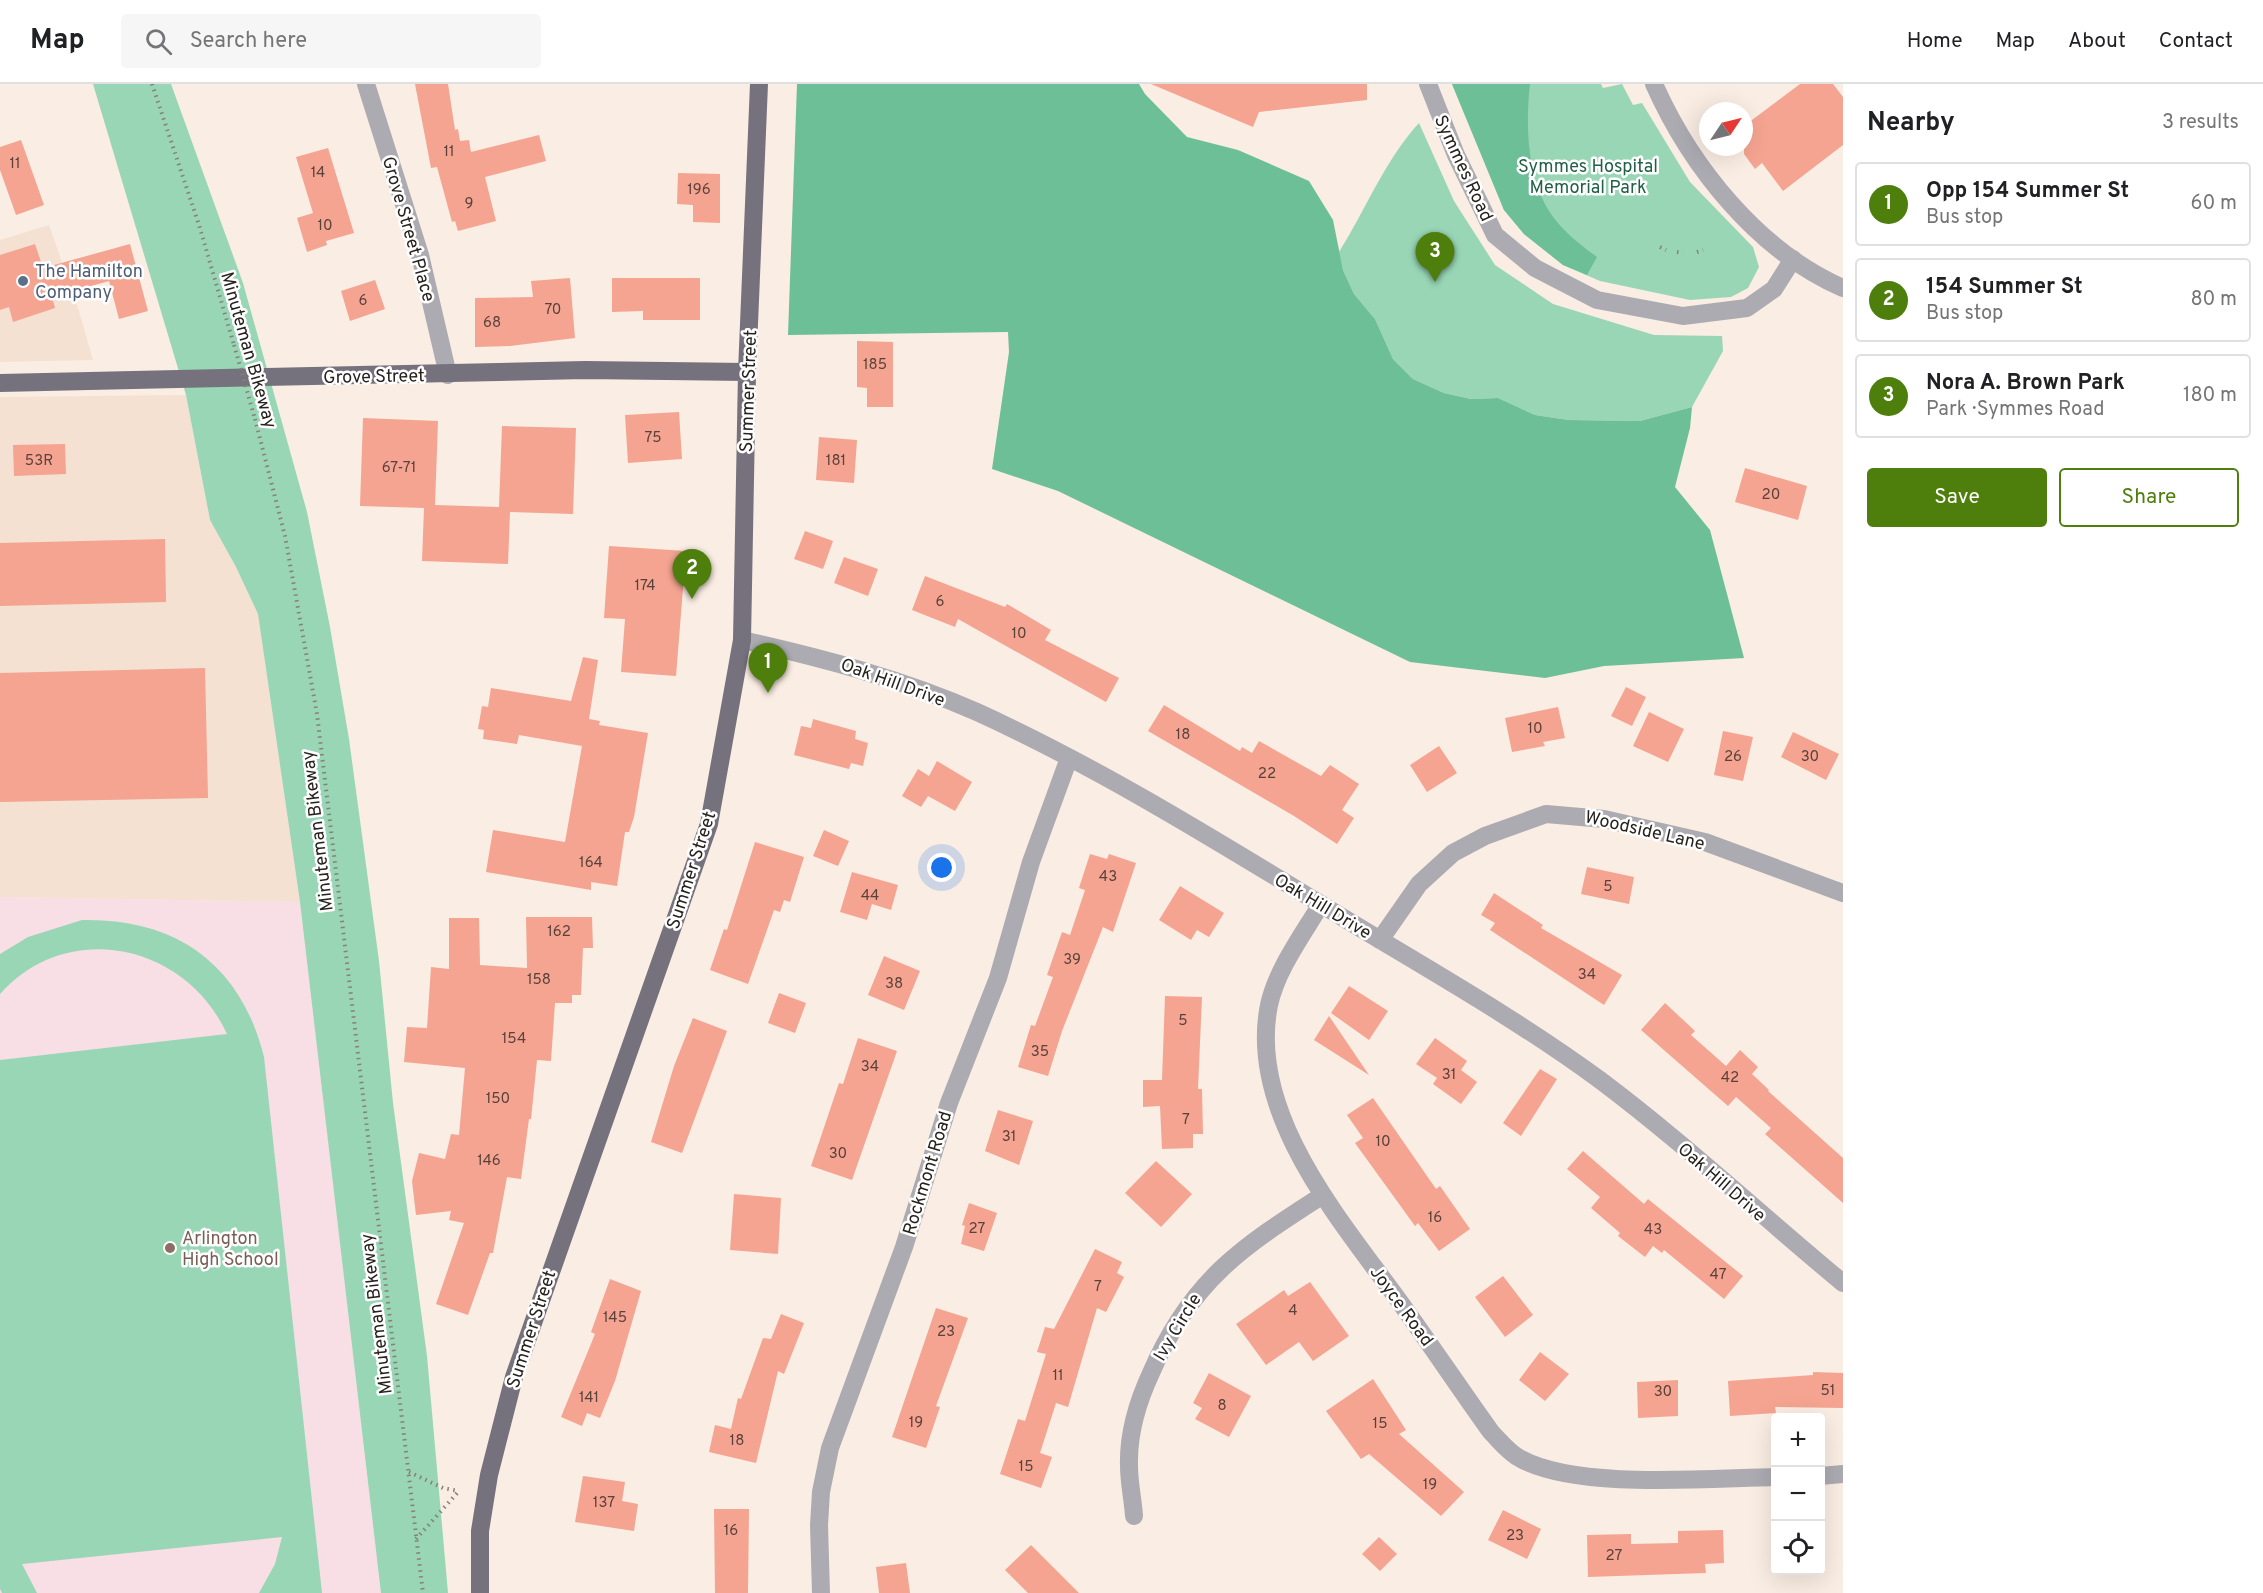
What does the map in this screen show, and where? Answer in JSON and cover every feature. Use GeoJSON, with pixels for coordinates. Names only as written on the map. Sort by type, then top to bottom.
{"type":"FeatureCollection","features":[{"type":"Feature","properties":{"kind":"main road","name":"Summer Street"},"geometry":{"type":"LineString","coordinates":[[480,1593],[480,1531],[489,1475],[502,1419],[556,1254],[637,1034],[709,824],[742,640],[747,372],[759,84]]}},
{"type":"Feature","properties":{"kind":"main road","name":"Grove Street"},"geometry":{"type":"LineString","coordinates":[[0,383],[448,375],[585,370],[747,372]]}},
{"type":"Feature","properties":{"kind":"street","name":"Grove Street Place"},"geometry":{"type":"LineString","coordinates":[[366,84],[420,255],[448,375]]}},
{"type":"Feature","properties":{"kind":"street","name":"Symmes Road"},"geometry":{"type":"LineString","coordinates":[[1428,84],[1456,155],[1495,235],[1535,268],[1597,300],[1683,316],[1747,308],[1774,289],[1793,260]]}},
{"type":"Feature","properties":{"kind":"street"},"geometry":{"type":"LineString","coordinates":[[1654,84],[1667,114],[1702,169],[1753,225],[1793,260],[1843,288]]}},
{"type":"Feature","properties":{"kind":"street","name":"Oak Hill Drive"},"geometry":{"type":"LineString","coordinates":[[742,640],[841,663],[975,711],[1069,758],[1321,904],[1527,1031],[1601,1082],[1843,1283]]}},
{"type":"Feature","properties":{"kind":"street","name":"Rockmont Road"},"geometry":{"type":"LineString","coordinates":[[821,1593],[819,1525],[821,1492],[830,1448],[904,1247],[949,1103],[999,978],[1031,862],[1069,758]]}},
{"type":"Feature","properties":{"kind":"street","name":"Woodside Lane"},"geometry":{"type":"LineString","coordinates":[[1380,940],[1419,884],[1453,853],[1485,836],[1546,814],[1604,819],[1686,837],[1843,893]]}},
{"type":"Feature","properties":{"kind":"street","name":"Joyce Road"},"geometry":{"type":"LineString","coordinates":[[1321,904],[1277,981],[1269,1005],[1266,1034],[1273,1087],[1281,1115],[1323,1195],[1491,1432],[1521,1459],[1555,1472],[1582,1477],[1668,1479],[1771,1477]]}},
{"type":"Feature","properties":{"kind":"street","name":"Ivy Circle"},"geometry":{"type":"LineString","coordinates":[[1134,1516],[1129,1465],[1132,1431],[1141,1395],[1175,1325],[1200,1289],[1226,1263],[1255,1239],[1323,1195]]}},
{"type":"Feature","properties":{"kind":"street"},"geometry":{"type":"LineString","coordinates":[[1825,1476],[1843,1474]]}},
{"type":"Feature","properties":{"kind":"path","name":"Minuteman Bikeway"},"geometry":{"type":"LineString","coordinates":[[152,84],[199,225],[255,419],[285,536],[316,714],[423,1593]]}},
{"type":"Feature","properties":{"kind":"path"},"geometry":{"type":"LineString","coordinates":[[1660,247],[1666,250]]}},
{"type":"Feature","properties":{"kind":"path"},"geometry":{"type":"LineString","coordinates":[[1696,252],[1703,250]]}},
{"type":"Feature","properties":{"kind":"path"},"geometry":{"type":"LineString","coordinates":[[1677,252],[1683,253]]}},
{"type":"Feature","properties":{"kind":"path"},"geometry":{"type":"LineString","coordinates":[[408,1472],[443,1488],[459,1491],[416,1539]]}},
{"type":"Feature","properties":{"kind":"shaded area"},"geometry":{"type":"Polygon","coordinates":[[[49,225],[79,311],[93,360],[0,362],[0,240],[49,225]]]}},
{"type":"Feature","properties":{"kind":"shaded area"},"geometry":{"type":"Polygon","coordinates":[[[186,395],[210,520],[258,614],[300,902],[0,897],[0,397],[186,395]]]}},
{"type":"Feature","properties":{"kind":"shaded area","name":"Arlington High School"},"geometry":{"type":"Polygon","coordinates":[[[0,897],[300,902],[381,1593],[0,1593],[0,897]]]}},
{"type":"Feature","properties":{"kind":"green space"},"geometry":{"type":"Polygon","coordinates":[[[93,84],[171,84],[243,283],[307,512],[349,739],[379,961],[393,1103],[427,1356],[448,1593],[381,1593],[300,902],[258,614],[210,520],[186,395],[93,84]]]}},
{"type":"Feature","properties":{"kind":"green space"},"geometry":{"type":"Polygon","coordinates":[[[797,84],[1139,84],[1145,94],[1187,137],[1238,150],[1309,181],[1333,220],[1343,270],[1354,294],[1375,319],[1393,359],[1413,379],[1444,393],[1471,399],[1498,398],[1535,415],[1569,420],[1640,421],[1692,407],[1690,428],[1675,487],[1710,530],[1744,658],[1604,666],[1545,678],[1410,662],[1058,491],[992,469],[1009,352],[1008,332],[788,335],[797,84]]]}},
{"type":"Feature","properties":{"kind":"green space","name":"Symmes Hospital Memorial Park"},"geometry":{"type":"Polygon","coordinates":[[[1452,84],[1601,84],[1603,88],[1622,84],[1633,105],[1642,103],[1690,182],[1753,247],[1759,267],[1748,288],[1731,297],[1690,300],[1600,281],[1563,265],[1524,234],[1504,210],[1452,84]]]}},
{"type":"Feature","properties":{"kind":"green space"},"geometry":{"type":"Polygon","coordinates":[[[1452,84],[1530,84],[1528,138],[1534,175],[1548,209],[1558,223],[1597,257],[1587,275],[1563,265],[1524,234],[1504,210],[1452,84]]]}},
{"type":"Feature","properties":{"kind":"green space"},"geometry":{"type":"Polygon","coordinates":[[[1419,123],[1454,201],[1495,265],[1553,304],[1654,335],[1722,336],[1723,351],[1692,407],[1640,421],[1569,420],[1535,415],[1498,398],[1471,399],[1444,393],[1413,379],[1393,359],[1375,319],[1354,294],[1343,270],[1339,252],[1386,169],[1419,123]]]}},
{"type":"Feature","properties":{"kind":"green space","name":"Arlington High School"},"geometry":{"type":"Polygon","coordinates":[[[82,920],[116,921],[147,927],[175,938],[200,953],[221,972],[239,996],[253,1024],[264,1057],[322,1593],[259,1593],[275,1564],[282,1537],[22,1564],[37,1593],[2,1593],[0,1589],[0,1060],[227,1034],[208,1003],[184,979],[155,962],[124,952],[91,950],[58,956],[28,970],[0,994],[0,954],[28,937],[82,920]]]}},
{"type":"Feature","properties":{"kind":"building"},"geometry":{"type":"Polygon","coordinates":[[[415,84],[448,84],[455,130],[458,129],[460,141],[469,140],[471,152],[539,135],[546,161],[485,177],[496,221],[458,231],[455,221],[452,222],[437,167],[431,168],[415,84]]]}},
{"type":"Feature","properties":{"kind":"building"},"geometry":{"type":"Polygon","coordinates":[[[1151,84],[1367,84],[1367,100],[1259,112],[1253,127],[1151,84]]]}},
{"type":"Feature","properties":{"kind":"building"},"geometry":{"type":"Polygon","coordinates":[[[1800,84],[1833,84],[1843,97],[1843,145],[1783,191],[1762,163],[1755,169],[1745,156],[1753,156],[1753,119],[1800,84]]]}},
{"type":"Feature","properties":{"kind":"building"},"geometry":{"type":"Polygon","coordinates":[[[21,140],[44,205],[16,215],[0,170],[0,147],[21,140]]]}},
{"type":"Feature","properties":{"kind":"building"},"geometry":{"type":"Polygon","coordinates":[[[328,148],[354,233],[326,241],[327,245],[307,252],[297,218],[313,213],[296,157],[328,148]]]}},
{"type":"Feature","properties":{"kind":"building"},"geometry":{"type":"Polygon","coordinates":[[[678,173],[720,174],[720,223],[693,222],[693,205],[677,204],[678,173]]]}},
{"type":"Feature","properties":{"kind":"building"},"geometry":{"type":"Polygon","coordinates":[[[35,244],[43,268],[130,244],[148,311],[119,319],[109,281],[52,297],[55,308],[13,322],[9,307],[0,310],[0,255],[35,244]]]}},
{"type":"Feature","properties":{"kind":"building"},"geometry":{"type":"Polygon","coordinates":[[[570,278],[575,338],[510,346],[475,347],[475,298],[533,297],[531,281],[570,278]]]}},
{"type":"Feature","properties":{"kind":"building"},"geometry":{"type":"Polygon","coordinates":[[[612,278],[700,278],[700,320],[643,320],[643,311],[612,312],[612,278]]]}},
{"type":"Feature","properties":{"kind":"building"},"geometry":{"type":"Polygon","coordinates":[[[375,280],[385,309],[350,321],[341,291],[375,280]]]}},
{"type":"Feature","properties":{"kind":"building"},"geometry":{"type":"Polygon","coordinates":[[[857,341],[893,342],[893,407],[867,407],[867,388],[857,387],[857,341]]]}},
{"type":"Feature","properties":{"kind":"building"},"geometry":{"type":"Polygon","coordinates":[[[679,412],[682,459],[628,463],[625,415],[679,412]]]}},
{"type":"Feature","properties":{"kind":"building"},"geometry":{"type":"Polygon","coordinates":[[[363,418],[438,421],[435,505],[499,507],[502,426],[576,428],[573,514],[510,512],[508,564],[422,561],[424,508],[360,506],[363,418]]]}},
{"type":"Feature","properties":{"kind":"building"},"geometry":{"type":"Polygon","coordinates":[[[819,437],[857,440],[854,483],[816,480],[819,437]]]}},
{"type":"Feature","properties":{"kind":"building"},"geometry":{"type":"Polygon","coordinates":[[[65,444],[66,474],[14,476],[13,445],[65,444]]]}},
{"type":"Feature","properties":{"kind":"building"},"geometry":{"type":"Polygon","coordinates":[[[1745,468],[1807,486],[1798,520],[1735,502],[1745,468]]]}},
{"type":"Feature","properties":{"kind":"building"},"geometry":{"type":"Polygon","coordinates":[[[805,531],[833,541],[823,569],[794,559],[805,531]]]}},
{"type":"Feature","properties":{"kind":"building"},"geometry":{"type":"Polygon","coordinates":[[[165,539],[166,602],[0,606],[0,543],[165,539]]]}},
{"type":"Feature","properties":{"kind":"building"},"geometry":{"type":"Polygon","coordinates":[[[609,546],[686,551],[676,676],[621,672],[625,619],[604,618],[609,546]]]}},
{"type":"Feature","properties":{"kind":"building"},"geometry":{"type":"Polygon","coordinates":[[[844,557],[878,569],[868,596],[834,583],[844,557]]]}},
{"type":"Feature","properties":{"kind":"building"},"geometry":{"type":"Polygon","coordinates":[[[925,576],[1005,607],[1007,604],[1051,630],[1045,640],[1119,678],[1106,702],[958,619],[955,627],[912,610],[925,576]]]}},
{"type":"Feature","properties":{"kind":"building"},"geometry":{"type":"Polygon","coordinates":[[[583,657],[598,660],[589,719],[600,721],[599,725],[648,733],[634,817],[629,832],[625,832],[617,886],[591,882],[591,890],[486,872],[493,830],[565,842],[582,746],[519,735],[517,744],[483,739],[484,730],[478,729],[482,706],[488,707],[491,688],[571,701],[583,657]]]}},
{"type":"Feature","properties":{"kind":"building"},"geometry":{"type":"Polygon","coordinates":[[[205,668],[208,798],[0,802],[0,673],[205,668]]]}},
{"type":"Feature","properties":{"kind":"building"},"geometry":{"type":"Polygon","coordinates":[[[1626,687],[1646,697],[1632,726],[1611,716],[1626,687]]]}},
{"type":"Feature","properties":{"kind":"building"},"geometry":{"type":"Polygon","coordinates":[[[1164,705],[1240,751],[1242,747],[1252,753],[1259,741],[1321,776],[1330,765],[1359,784],[1342,810],[1354,818],[1337,844],[1294,816],[1148,731],[1164,705]]]}},
{"type":"Feature","properties":{"kind":"building"},"geometry":{"type":"Polygon","coordinates":[[[1558,707],[1565,738],[1543,742],[1545,746],[1512,752],[1505,718],[1558,707]]]}},
{"type":"Feature","properties":{"kind":"building"},"geometry":{"type":"Polygon","coordinates":[[[1649,712],[1684,729],[1668,762],[1633,746],[1649,712]]]}},
{"type":"Feature","properties":{"kind":"building"},"geometry":{"type":"Polygon","coordinates":[[[813,719],[856,731],[855,739],[868,743],[863,766],[851,763],[849,769],[794,755],[801,726],[811,728],[813,719]]]}},
{"type":"Feature","properties":{"kind":"building"},"geometry":{"type":"Polygon","coordinates":[[[1723,731],[1753,737],[1743,781],[1714,775],[1723,731]]]}},
{"type":"Feature","properties":{"kind":"building"},"geometry":{"type":"Polygon","coordinates":[[[1793,732],[1839,754],[1826,780],[1781,757],[1793,732]]]}},
{"type":"Feature","properties":{"kind":"building"},"geometry":{"type":"Polygon","coordinates":[[[1439,746],[1457,773],[1427,792],[1410,765],[1439,746]]]}},
{"type":"Feature","properties":{"kind":"building"},"geometry":{"type":"Polygon","coordinates":[[[937,761],[972,782],[955,811],[928,796],[921,807],[902,796],[918,769],[929,776],[937,761]]]}},
{"type":"Feature","properties":{"kind":"building"},"geometry":{"type":"Polygon","coordinates":[[[824,830],[849,841],[838,866],[813,856],[824,830]]]}},
{"type":"Feature","properties":{"kind":"building"},"geometry":{"type":"Polygon","coordinates":[[[755,842],[804,857],[790,902],[784,900],[780,912],[774,910],[748,984],[710,970],[724,929],[727,930],[755,842]]]}},
{"type":"Feature","properties":{"kind":"building"},"geometry":{"type":"Polygon","coordinates":[[[1090,854],[1107,859],[1109,854],[1136,863],[1113,932],[1103,927],[1062,1031],[1048,1076],[1018,1067],[1031,1025],[1035,1026],[1053,977],[1047,975],[1062,932],[1070,935],[1085,890],[1079,888],[1090,854]]]}},
{"type":"Feature","properties":{"kind":"building"},"geometry":{"type":"Polygon","coordinates":[[[1587,867],[1634,877],[1629,904],[1581,894],[1587,867]]]}},
{"type":"Feature","properties":{"kind":"building"},"geometry":{"type":"Polygon","coordinates":[[[852,872],[898,885],[891,910],[872,904],[867,920],[840,912],[852,872]]]}},
{"type":"Feature","properties":{"kind":"building"},"geometry":{"type":"Polygon","coordinates":[[[1180,886],[1224,913],[1209,937],[1197,930],[1191,940],[1159,920],[1180,886]]]}},
{"type":"Feature","properties":{"kind":"building"},"geometry":{"type":"Polygon","coordinates":[[[1494,893],[1543,925],[1541,928],[1622,975],[1604,1005],[1490,930],[1495,923],[1481,915],[1494,893]]]}},
{"type":"Feature","properties":{"kind":"building"},"geometry":{"type":"Polygon","coordinates":[[[526,917],[592,917],[593,948],[583,948],[581,995],[572,995],[572,1003],[555,1003],[551,1061],[537,1060],[531,1119],[529,1119],[521,1179],[507,1177],[493,1253],[490,1253],[468,1315],[436,1304],[464,1223],[449,1220],[451,1211],[416,1215],[412,1181],[419,1153],[445,1159],[451,1134],[459,1135],[465,1068],[404,1062],[407,1027],[427,1028],[431,967],[449,969],[449,918],[479,918],[480,965],[527,968],[526,917]]]}},
{"type":"Feature","properties":{"kind":"building"},"geometry":{"type":"Polygon","coordinates":[[[884,956],[920,971],[904,1010],[868,995],[884,956]]]}},
{"type":"Feature","properties":{"kind":"building"},"geometry":{"type":"Polygon","coordinates":[[[1349,986],[1388,1011],[1369,1040],[1331,1013],[1349,986]]]}},
{"type":"Feature","properties":{"kind":"building"},"geometry":{"type":"Polygon","coordinates":[[[779,993],[806,1003],[795,1033],[768,1023],[779,993]]]}},
{"type":"Feature","properties":{"kind":"building"},"geometry":{"type":"Polygon","coordinates":[[[1165,996],[1202,997],[1198,1089],[1202,1089],[1203,1134],[1193,1134],[1193,1148],[1162,1149],[1160,1106],[1143,1107],[1143,1080],[1162,1080],[1165,996]]]}},
{"type":"Feature","properties":{"kind":"building"},"geometry":{"type":"Polygon","coordinates":[[[1665,1003],[1695,1031],[1691,1035],[1726,1066],[1740,1050],[1758,1067],[1752,1074],[1768,1091],[1843,1158],[1843,1203],[1765,1134],[1771,1128],[1736,1097],[1728,1106],[1641,1030],[1665,1003]]]}},
{"type":"Feature","properties":{"kind":"building"},"geometry":{"type":"Polygon","coordinates":[[[1329,1016],[1369,1075],[1314,1040],[1329,1016]]]}},
{"type":"Feature","properties":{"kind":"building"},"geometry":{"type":"Polygon","coordinates":[[[693,1018],[727,1031],[682,1153],[651,1142],[674,1066],[693,1018]]]}},
{"type":"Feature","properties":{"kind":"building"},"geometry":{"type":"Polygon","coordinates":[[[858,1038],[897,1051],[852,1180],[811,1166],[839,1083],[843,1084],[858,1038]]]}},
{"type":"Feature","properties":{"kind":"building"},"geometry":{"type":"Polygon","coordinates":[[[1435,1038],[1467,1061],[1461,1070],[1477,1082],[1461,1104],[1433,1084],[1437,1078],[1416,1064],[1435,1038]]]}},
{"type":"Feature","properties":{"kind":"building"},"geometry":{"type":"Polygon","coordinates":[[[1540,1069],[1557,1079],[1521,1136],[1503,1123],[1540,1069]]]}},
{"type":"Feature","properties":{"kind":"building"},"geometry":{"type":"Polygon","coordinates":[[[1373,1098],[1436,1189],[1440,1186],[1470,1229],[1439,1251],[1418,1223],[1415,1226],[1355,1143],[1363,1138],[1347,1115],[1373,1098]]]}},
{"type":"Feature","properties":{"kind":"building"},"geometry":{"type":"Polygon","coordinates":[[[998,1110],[1033,1121],[1019,1165],[985,1151],[998,1110]]]}},
{"type":"Feature","properties":{"kind":"building"},"geometry":{"type":"Polygon","coordinates":[[[1583,1151],[1644,1204],[1648,1199],[1743,1276],[1724,1299],[1664,1250],[1662,1253],[1653,1246],[1645,1257],[1618,1236],[1620,1233],[1591,1208],[1600,1197],[1567,1169],[1583,1151]]]}},
{"type":"Feature","properties":{"kind":"building"},"geometry":{"type":"Polygon","coordinates":[[[1156,1161],[1192,1194],[1161,1227],[1125,1193],[1156,1161]]]}},
{"type":"Feature","properties":{"kind":"building"},"geometry":{"type":"Polygon","coordinates":[[[734,1194],[781,1198],[778,1254],[730,1250],[734,1194]]]}},
{"type":"Feature","properties":{"kind":"building"},"geometry":{"type":"Polygon","coordinates":[[[969,1203],[997,1213],[984,1251],[961,1244],[965,1226],[962,1225],[969,1203]]]}},
{"type":"Feature","properties":{"kind":"building"},"geometry":{"type":"Polygon","coordinates":[[[1095,1249],[1122,1262],[1117,1273],[1124,1277],[1106,1312],[1097,1308],[1068,1407],[1056,1403],[1040,1453],[1052,1457],[1041,1488],[1000,1474],[1018,1419],[1025,1421],[1046,1354],[1037,1352],[1045,1327],[1054,1329],[1095,1249]]]}},
{"type":"Feature","properties":{"kind":"building"},"geometry":{"type":"Polygon","coordinates":[[[1503,1276],[1533,1315],[1505,1337],[1475,1297],[1503,1276]]]}},
{"type":"Feature","properties":{"kind":"building"},"geometry":{"type":"Polygon","coordinates":[[[610,1279],[641,1291],[615,1381],[600,1418],[587,1413],[582,1426],[561,1417],[595,1334],[591,1332],[610,1279]]]}},
{"type":"Feature","properties":{"kind":"building"},"geometry":{"type":"Polygon","coordinates":[[[1310,1282],[1349,1336],[1313,1361],[1299,1342],[1266,1365],[1236,1324],[1284,1290],[1288,1296],[1310,1282]]]}},
{"type":"Feature","properties":{"kind":"building"},"geometry":{"type":"Polygon","coordinates":[[[936,1308],[968,1318],[936,1406],[940,1407],[926,1448],[892,1437],[936,1308]]]}},
{"type":"Feature","properties":{"kind":"building"},"geometry":{"type":"Polygon","coordinates":[[[781,1314],[804,1323],[784,1374],[778,1371],[756,1463],[709,1452],[715,1425],[731,1429],[738,1398],[741,1399],[763,1338],[771,1339],[781,1314]]]}},
{"type":"Feature","properties":{"kind":"building"},"geometry":{"type":"Polygon","coordinates":[[[1540,1352],[1569,1374],[1545,1401],[1519,1380],[1540,1352]]]}},
{"type":"Feature","properties":{"kind":"building"},"geometry":{"type":"Polygon","coordinates":[[[1813,1372],[1843,1373],[1843,1408],[1775,1407],[1776,1413],[1730,1416],[1728,1381],[1813,1375],[1813,1372]]]}},
{"type":"Feature","properties":{"kind":"building"},"geometry":{"type":"Polygon","coordinates":[[[1209,1373],[1251,1396],[1229,1437],[1195,1419],[1202,1408],[1193,1403],[1209,1373]]]}},
{"type":"Feature","properties":{"kind":"building"},"geometry":{"type":"Polygon","coordinates":[[[1373,1379],[1406,1430],[1399,1434],[1464,1492],[1441,1516],[1369,1454],[1361,1459],[1326,1411],[1373,1379]]]}},
{"type":"Feature","properties":{"kind":"building"},"geometry":{"type":"Polygon","coordinates":[[[1678,1380],[1678,1416],[1638,1418],[1637,1382],[1678,1380]]]}},
{"type":"Feature","properties":{"kind":"building"},"geometry":{"type":"Polygon","coordinates":[[[583,1476],[625,1482],[622,1501],[638,1504],[634,1531],[575,1522],[583,1476]]]}},
{"type":"Feature","properties":{"kind":"building"},"geometry":{"type":"Polygon","coordinates":[[[714,1509],[749,1509],[748,1593],[715,1593],[714,1509]]]}},
{"type":"Feature","properties":{"kind":"building"},"geometry":{"type":"Polygon","coordinates":[[[1503,1510],[1541,1529],[1527,1559],[1488,1540],[1503,1510]]]}},
{"type":"Feature","properties":{"kind":"building"},"geometry":{"type":"Polygon","coordinates":[[[1723,1530],[1724,1563],[1705,1564],[1706,1573],[1588,1577],[1587,1535],[1631,1534],[1631,1544],[1678,1543],[1678,1531],[1723,1530]]]}},
{"type":"Feature","properties":{"kind":"building"},"geometry":{"type":"Polygon","coordinates":[[[1379,1537],[1397,1554],[1380,1571],[1362,1554],[1379,1537]]]}},
{"type":"Feature","properties":{"kind":"building"},"geometry":{"type":"Polygon","coordinates":[[[1031,1545],[1079,1593],[1028,1593],[1005,1570],[1031,1545]]]}},
{"type":"Feature","properties":{"kind":"building"},"geometry":{"type":"Polygon","coordinates":[[[906,1563],[910,1593],[879,1593],[876,1567],[906,1563]]]}},
{"type":"Feature","properties":{"kind":"place","name":"The Hamilton Company"},"geometry":{"type":"Point","coordinates":[23,281]}},
{"type":"Feature","properties":{"kind":"place","name":"Nora A. Brown Park"},"geometry":{"type":"Point","coordinates":[1435,282]}},
{"type":"Feature","properties":{"kind":"place","name":"154 Summer St"},"geometry":{"type":"Point","coordinates":[692,599]}},
{"type":"Feature","properties":{"kind":"place","name":"Opp 154 Summer St"},"geometry":{"type":"Point","coordinates":[768,693]}},
{"type":"Feature","properties":{"kind":"place","name":"Arlington High School"},"geometry":{"type":"Point","coordinates":[170,1248]}}]}
